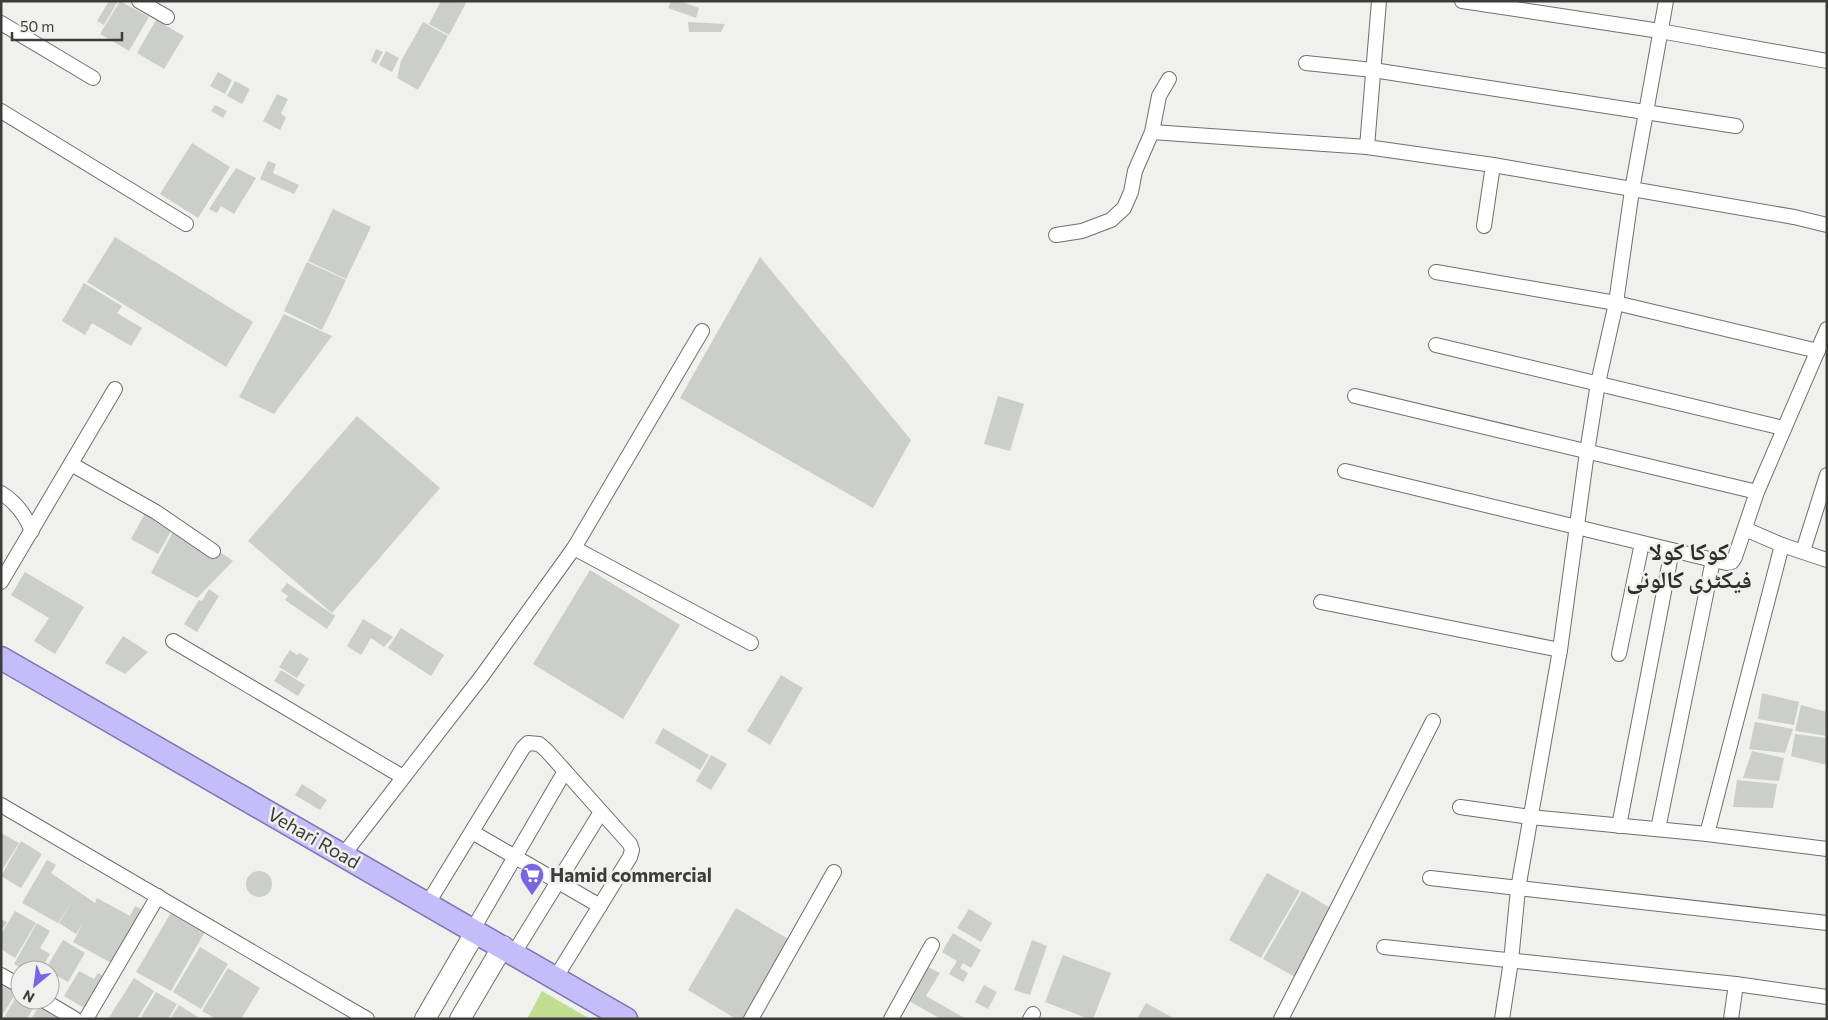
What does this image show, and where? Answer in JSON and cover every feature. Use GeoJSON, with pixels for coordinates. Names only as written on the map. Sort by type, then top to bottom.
{"type":"FeatureCollection","features":[{"type":"Feature","properties":{"kind":"main road","name":"Vehari Road"},"geometry":{"type":"LineString","coordinates":[[1,658],[344,854],[626,1019]]}},
{"type":"Feature","properties":{"kind":"street"},"geometry":{"type":"LineString","coordinates":[[139,1],[167,17]]}},
{"type":"Feature","properties":{"kind":"street"},"geometry":{"type":"LineString","coordinates":[[1367,147],[1379,1]]}},
{"type":"Feature","properties":{"kind":"street"},"geometry":{"type":"LineString","coordinates":[[1462,1],[1660,31],[1827,61]]}},
{"type":"Feature","properties":{"kind":"street"},"geometry":{"type":"LineString","coordinates":[[1502,1019],[1511,962],[1518,889],[1560,650],[1598,383],[1616,303],[1632,190],[1666,1]]}},
{"type":"Feature","properties":{"kind":"street"},"geometry":{"type":"LineString","coordinates":[[1,23],[93,78]]}},
{"type":"Feature","properties":{"kind":"street"},"geometry":{"type":"LineString","coordinates":[[1306,63],[1373,70],[1736,126]]}},
{"type":"Feature","properties":{"kind":"street"},"geometry":{"type":"LineString","coordinates":[[1056,235],[1082,231],[1111,220],[1124,208],[1131,192],[1135,171],[1152,132],[1159,96],[1169,79]]}},
{"type":"Feature","properties":{"kind":"street"},"geometry":{"type":"LineString","coordinates":[[1,111],[186,224]]}},
{"type":"Feature","properties":{"kind":"street"},"geometry":{"type":"LineString","coordinates":[[1152,132],[1367,147],[1493,165],[1794,217],[1827,225]]}},
{"type":"Feature","properties":{"kind":"street"},"geometry":{"type":"LineString","coordinates":[[1484,226],[1493,165]]}},
{"type":"Feature","properties":{"kind":"street"},"geometry":{"type":"LineString","coordinates":[[1436,272],[1616,303],[1818,351]]}},
{"type":"Feature","properties":{"kind":"street"},"geometry":{"type":"LineString","coordinates":[[1345,471],[1712,560],[1732,562],[1757,492],[1783,428],[1827,329]]}},
{"type":"Feature","properties":{"kind":"street"},"geometry":{"type":"LineString","coordinates":[[344,854],[482,676],[574,548],[702,331]]}},
{"type":"Feature","properties":{"kind":"street"},"geometry":{"type":"LineString","coordinates":[[1436,345],[1783,428]]}},
{"type":"Feature","properties":{"kind":"street"},"geometry":{"type":"LineString","coordinates":[[1,582],[115,389]]}},
{"type":"Feature","properties":{"kind":"street"},"geometry":{"type":"LineString","coordinates":[[1355,396],[1757,492]]}},
{"type":"Feature","properties":{"kind":"street"},"geometry":{"type":"LineString","coordinates":[[71,464],[156,512],[213,552]]}},
{"type":"Feature","properties":{"kind":"street"},"geometry":{"type":"LineString","coordinates":[[1803,551],[1827,475]]}},
{"type":"Feature","properties":{"kind":"street"},"geometry":{"type":"LineString","coordinates":[[1,492],[14,500],[27,519],[32,531]]}},
{"type":"Feature","properties":{"kind":"street"},"geometry":{"type":"LineString","coordinates":[[1745,529],[1782,545],[1827,560]]}},
{"type":"Feature","properties":{"kind":"street"},"geometry":{"type":"LineString","coordinates":[[1619,654],[1642,543]]}},
{"type":"Feature","properties":{"kind":"street"},"geometry":{"type":"LineString","coordinates":[[1707,834],[1782,545]]}},
{"type":"Feature","properties":{"kind":"street"},"geometry":{"type":"LineString","coordinates":[[574,548],[752,643]]}},
{"type":"Feature","properties":{"kind":"street"},"geometry":{"type":"LineString","coordinates":[[1619,826],[1672,550]]}},
{"type":"Feature","properties":{"kind":"street"},"geometry":{"type":"LineString","coordinates":[[1658,830],[1712,560]]}},
{"type":"Feature","properties":{"kind":"street"},"geometry":{"type":"LineString","coordinates":[[1321,602],[1560,650]]}},
{"type":"Feature","properties":{"kind":"street"},"geometry":{"type":"LineString","coordinates":[[172,641],[403,778]]}},
{"type":"Feature","properties":{"kind":"street"},"geometry":{"type":"LineString","coordinates":[[1281,1019],[1433,721]]}},
{"type":"Feature","properties":{"kind":"street"},"geometry":{"type":"LineString","coordinates":[[428,903],[523,748],[528,743],[539,744],[630,844],[632,850],[630,857],[556,977]]}},
{"type":"Feature","properties":{"kind":"street"},"geometry":{"type":"LineString","coordinates":[[424,1019],[565,771]]}},
{"type":"Feature","properties":{"kind":"street"},"geometry":{"type":"LineString","coordinates":[[1,805],[367,1019]]}},
{"type":"Feature","properties":{"kind":"street"},"geometry":{"type":"LineString","coordinates":[[1460,807],[1530,817],[1707,834],[1827,849]]}},
{"type":"Feature","properties":{"kind":"street"},"geometry":{"type":"LineString","coordinates":[[460,1019],[558,882],[601,812]]}},
{"type":"Feature","properties":{"kind":"street"},"geometry":{"type":"LineString","coordinates":[[472,832],[600,906]]}},
{"type":"Feature","properties":{"kind":"street"},"geometry":{"type":"LineString","coordinates":[[751,1019],[834,872]]}},
{"type":"Feature","properties":{"kind":"street"},"geometry":{"type":"LineString","coordinates":[[1430,878],[1827,923]]}},
{"type":"Feature","properties":{"kind":"street"},"geometry":{"type":"LineString","coordinates":[[86,1019],[158,896]]}},
{"type":"Feature","properties":{"kind":"street"},"geometry":{"type":"LineString","coordinates":[[891,1019],[932,945]]}},
{"type":"Feature","properties":{"kind":"street"},"geometry":{"type":"LineString","coordinates":[[1384,947],[1511,962],[1736,984],[1827,997]]}},
{"type":"Feature","properties":{"kind":"street"},"geometry":{"type":"LineString","coordinates":[[1731,1019],[1736,984]]}},
{"type":"Feature","properties":{"kind":"street"},"geometry":{"type":"LineString","coordinates":[[60,1010],[75,1019]]}},
{"type":"Feature","properties":{"kind":"green space"},"geometry":{"type":"Polygon","coordinates":[[[542,991],[590,1019],[527,1019],[542,991]]]}},
{"type":"Feature","properties":{"kind":"building"},"geometry":{"type":"Polygon","coordinates":[[[109,1],[118,1],[104,25],[97,21],[109,1]]]}},
{"type":"Feature","properties":{"kind":"building"},"geometry":{"type":"Polygon","coordinates":[[[120,1],[149,17],[129,51],[100,34],[120,1]]]}},
{"type":"Feature","properties":{"kind":"building"},"geometry":{"type":"Polygon","coordinates":[[[441,1],[467,1],[449,35],[429,24],[441,1]]]}},
{"type":"Feature","properties":{"kind":"building"},"geometry":{"type":"Polygon","coordinates":[[[671,1],[680,1],[699,8],[696,18],[668,8],[671,1]]]}},
{"type":"Feature","properties":{"kind":"building"},"geometry":{"type":"Polygon","coordinates":[[[156,20],[184,36],[164,69],[137,53],[156,20]]]}},
{"type":"Feature","properties":{"kind":"building"},"geometry":{"type":"Polygon","coordinates":[[[423,22],[448,36],[418,90],[397,78],[401,61],[423,22]]]}},
{"type":"Feature","properties":{"kind":"building"},"geometry":{"type":"Polygon","coordinates":[[[688,22],[725,24],[721,32],[689,32],[688,22]]]}},
{"type":"Feature","properties":{"kind":"building"},"geometry":{"type":"Polygon","coordinates":[[[376,49],[383,52],[376,64],[371,61],[376,49]]]}},
{"type":"Feature","properties":{"kind":"building"},"geometry":{"type":"Polygon","coordinates":[[[386,51],[399,58],[392,72],[379,65],[386,51]]]}},
{"type":"Feature","properties":{"kind":"building"},"geometry":{"type":"Polygon","coordinates":[[[218,72],[232,80],[225,94],[210,86],[218,72]]]}},
{"type":"Feature","properties":{"kind":"building"},"geometry":{"type":"Polygon","coordinates":[[[235,81],[250,89],[242,104],[227,96],[235,81]]]}},
{"type":"Feature","properties":{"kind":"building"},"geometry":{"type":"Polygon","coordinates":[[[277,94],[288,99],[281,113],[286,118],[280,130],[263,121],[277,94]]]}},
{"type":"Feature","properties":{"kind":"building"},"geometry":{"type":"Polygon","coordinates":[[[215,105],[227,111],[223,118],[211,111],[215,105]]]}},
{"type":"Feature","properties":{"kind":"building"},"geometry":{"type":"Polygon","coordinates":[[[192,143],[230,167],[198,218],[160,194],[192,143]]]}},
{"type":"Feature","properties":{"kind":"building"},"geometry":{"type":"Polygon","coordinates":[[[268,161],[276,164],[273,173],[299,185],[294,194],[260,179],[268,161]]]}},
{"type":"Feature","properties":{"kind":"building"},"geometry":{"type":"Polygon","coordinates":[[[236,168],[256,178],[234,214],[221,206],[217,213],[209,209],[236,168]]]}},
{"type":"Feature","properties":{"kind":"building"},"geometry":{"type":"Polygon","coordinates":[[[333,209],[371,227],[346,279],[308,261],[333,209]]]}},
{"type":"Feature","properties":{"kind":"building"},"geometry":{"type":"Polygon","coordinates":[[[115,237],[253,322],[226,367],[87,282],[115,237]]]}},
{"type":"Feature","properties":{"kind":"building"},"geometry":{"type":"Polygon","coordinates":[[[760,257],[911,440],[873,508],[680,398],[760,257]]]}},
{"type":"Feature","properties":{"kind":"building"},"geometry":{"type":"Polygon","coordinates":[[[307,262],[346,280],[322,330],[284,311],[307,262]]]}},
{"type":"Feature","properties":{"kind":"building"},"geometry":{"type":"Polygon","coordinates":[[[84,283],[122,306],[117,313],[142,328],[131,346],[92,323],[85,335],[62,321],[84,283]]]}},
{"type":"Feature","properties":{"kind":"building"},"geometry":{"type":"Polygon","coordinates":[[[284,314],[332,336],[274,414],[239,397],[284,314]]]}},
{"type":"Feature","properties":{"kind":"building"},"geometry":{"type":"Polygon","coordinates":[[[998,396],[1024,404],[1010,451],[984,444],[998,396]]]}},
{"type":"Feature","properties":{"kind":"building"},"geometry":{"type":"Polygon","coordinates":[[[357,416],[440,488],[332,613],[248,541],[357,416]]]}},
{"type":"Feature","properties":{"kind":"building"},"geometry":{"type":"Polygon","coordinates":[[[149,506],[177,521],[158,554],[131,539],[149,506]]]}},
{"type":"Feature","properties":{"kind":"building"},"geometry":{"type":"Polygon","coordinates":[[[174,530],[201,539],[233,561],[197,598],[151,573],[174,530]]]}},
{"type":"Feature","properties":{"kind":"building"},"geometry":{"type":"Polygon","coordinates":[[[590,570],[680,625],[623,719],[533,664],[590,570]]]}},
{"type":"Feature","properties":{"kind":"building"},"geometry":{"type":"Polygon","coordinates":[[[25,572],[84,607],[55,654],[34,641],[49,618],[11,595],[25,572]]]}},
{"type":"Feature","properties":{"kind":"building"},"geometry":{"type":"Polygon","coordinates":[[[287,583],[335,616],[327,629],[285,600],[288,596],[281,591],[287,583]]]}},
{"type":"Feature","properties":{"kind":"building"},"geometry":{"type":"Polygon","coordinates":[[[209,589],[219,596],[197,632],[184,624],[199,600],[202,601],[209,589]]]}},
{"type":"Feature","properties":{"kind":"building"},"geometry":{"type":"Polygon","coordinates":[[[363,619],[393,637],[384,647],[371,638],[361,655],[347,646],[363,619]]]}},
{"type":"Feature","properties":{"kind":"building"},"geometry":{"type":"Polygon","coordinates":[[[401,628],[444,655],[431,676],[388,648],[401,628]]]}},
{"type":"Feature","properties":{"kind":"building"},"geometry":{"type":"Polygon","coordinates":[[[123,636],[148,652],[125,674],[105,663],[123,636]]]}},
{"type":"Feature","properties":{"kind":"building"},"geometry":{"type":"Polygon","coordinates":[[[290,650],[297,655],[300,653],[309,659],[297,678],[279,667],[290,650]]]}},
{"type":"Feature","properties":{"kind":"building"},"geometry":{"type":"Polygon","coordinates":[[[281,670],[305,685],[298,696],[274,681],[281,670]]]}},
{"type":"Feature","properties":{"kind":"building"},"geometry":{"type":"Polygon","coordinates":[[[781,675],[803,688],[770,745],[747,731],[781,675]]]}},
{"type":"Feature","properties":{"kind":"building"},"geometry":{"type":"Polygon","coordinates":[[[1762,693],[1799,702],[1794,725],[1758,719],[1762,693]]]}},
{"type":"Feature","properties":{"kind":"building"},"geometry":{"type":"Polygon","coordinates":[[[1801,705],[1827,712],[1827,736],[1795,731],[1801,705]]]}},
{"type":"Feature","properties":{"kind":"building"},"geometry":{"type":"Polygon","coordinates":[[[1755,722],[1793,729],[1785,753],[1749,749],[1755,722]]]}},
{"type":"Feature","properties":{"kind":"building"},"geometry":{"type":"Polygon","coordinates":[[[663,728],[709,755],[700,770],[655,743],[663,728]]]}},
{"type":"Feature","properties":{"kind":"building"},"geometry":{"type":"Polygon","coordinates":[[[1795,734],[1827,738],[1827,765],[1791,756],[1795,734]]]}},
{"type":"Feature","properties":{"kind":"building"},"geometry":{"type":"Polygon","coordinates":[[[1752,751],[1784,758],[1779,781],[1743,778],[1752,751]]]}},
{"type":"Feature","properties":{"kind":"building"},"geometry":{"type":"Polygon","coordinates":[[[711,755],[727,764],[711,790],[696,781],[711,755]]]}},
{"type":"Feature","properties":{"kind":"building"},"geometry":{"type":"Polygon","coordinates":[[[1737,780],[1777,784],[1773,808],[1733,807],[1737,780]]]}},
{"type":"Feature","properties":{"kind":"building"},"geometry":{"type":"Polygon","coordinates":[[[302,784],[327,800],[320,810],[295,795],[302,784]]]}},
{"type":"Feature","properties":{"kind":"building"},"geometry":{"type":"Polygon","coordinates":[[[1,833],[19,843],[1,872],[1,833]]]}},
{"type":"Feature","properties":{"kind":"building"},"geometry":{"type":"Polygon","coordinates":[[[21,841],[42,854],[21,888],[1,876],[21,841]]]}},
{"type":"Feature","properties":{"kind":"building"},"geometry":{"type":"Polygon","coordinates":[[[47,860],[56,865],[51,873],[95,903],[97,898],[130,916],[135,906],[143,910],[113,964],[73,942],[83,923],[76,934],[59,923],[72,901],[58,923],[22,903],[47,860]]]}},
{"type":"Feature","properties":{"kind":"building"},"geometry":{"type":"Polygon","coordinates":[[[259,871],[268,875],[272,884],[268,893],[259,897],[250,893],[246,884],[250,875],[259,871]]]}},
{"type":"Feature","properties":{"kind":"building"},"geometry":{"type":"Polygon","coordinates":[[[1267,873],[1300,891],[1261,958],[1229,940],[1267,873]]]}},
{"type":"Feature","properties":{"kind":"building"},"geometry":{"type":"Polygon","coordinates":[[[1302,891],[1334,910],[1295,977],[1263,959],[1302,891]]]}},
{"type":"Feature","properties":{"kind":"building"},"geometry":{"type":"Polygon","coordinates":[[[736,908],[790,940],[744,1019],[736,1019],[688,990],[736,908]]]}},
{"type":"Feature","properties":{"kind":"building"},"geometry":{"type":"Polygon","coordinates":[[[969,909],[992,923],[981,942],[957,928],[969,909]]]}},
{"type":"Feature","properties":{"kind":"building"},"geometry":{"type":"Polygon","coordinates":[[[15,911],[36,923],[15,958],[1,949],[1,934],[15,911]]]}},
{"type":"Feature","properties":{"kind":"building"},"geometry":{"type":"Polygon","coordinates":[[[172,911],[206,930],[171,991],[136,972],[172,911]]]}},
{"type":"Feature","properties":{"kind":"building"},"geometry":{"type":"Polygon","coordinates":[[[1,919],[7,922],[1,932],[1,919]]]}},
{"type":"Feature","properties":{"kind":"building"},"geometry":{"type":"Polygon","coordinates":[[[37,923],[50,931],[40,948],[50,954],[47,960],[16,960],[37,923]]]}},
{"type":"Feature","properties":{"kind":"building"},"geometry":{"type":"Polygon","coordinates":[[[953,933],[981,950],[971,968],[963,963],[960,968],[968,973],[963,982],[949,974],[957,961],[942,952],[953,933]]]}},
{"type":"Feature","properties":{"kind":"building"},"geometry":{"type":"Polygon","coordinates":[[[63,940],[85,953],[68,982],[60,977],[60,960],[51,960],[63,940]]]}},
{"type":"Feature","properties":{"kind":"building"},"geometry":{"type":"Polygon","coordinates":[[[1032,940],[1047,946],[1030,995],[1014,990],[1032,940]]]}},
{"type":"Feature","properties":{"kind":"building"},"geometry":{"type":"Polygon","coordinates":[[[200,947],[228,964],[201,1009],[173,992],[200,947]]]}},
{"type":"Feature","properties":{"kind":"building"},"geometry":{"type":"Polygon","coordinates":[[[1063,955],[1111,973],[1093,1019],[1045,1002],[1063,955]]]}},
{"type":"Feature","properties":{"kind":"building"},"geometry":{"type":"Polygon","coordinates":[[[928,967],[940,973],[926,996],[966,1019],[941,1019],[909,1001],[928,967]]]}},
{"type":"Feature","properties":{"kind":"building"},"geometry":{"type":"Polygon","coordinates":[[[228,968],[260,988],[241,1019],[216,1019],[202,1011],[228,968]]]}},
{"type":"Feature","properties":{"kind":"building"},"geometry":{"type":"Polygon","coordinates":[[[79,971],[94,979],[98,973],[105,977],[86,1009],[64,996],[79,971]]]}},
{"type":"Feature","properties":{"kind":"building"},"geometry":{"type":"Polygon","coordinates":[[[134,978],[154,991],[137,1019],[108,1019],[134,978]]]}},
{"type":"Feature","properties":{"kind":"building"},"geometry":{"type":"Polygon","coordinates":[[[1,980],[10,985],[10,1003],[1,1017],[1,980]]]}},
{"type":"Feature","properties":{"kind":"building"},"geometry":{"type":"Polygon","coordinates":[[[984,985],[997,992],[988,1009],[975,1002],[984,985]]]}},
{"type":"Feature","properties":{"kind":"building"},"geometry":{"type":"Polygon","coordinates":[[[156,992],[177,1004],[168,1019],[140,1019],[156,992]]]}},
{"type":"Feature","properties":{"kind":"building"},"geometry":{"type":"Polygon","coordinates":[[[1146,1003],[1175,1019],[1137,1019],[1146,1003]]]}},
{"type":"Feature","properties":{"kind":"building"},"geometry":{"type":"Polygon","coordinates":[[[179,1005],[201,1019],[170,1019],[179,1005]]]}},
{"type":"Feature","properties":{"kind":"building"},"geometry":{"type":"Polygon","coordinates":[[[10,1007],[10,1010],[32,1010],[27,1019],[3,1019],[10,1007]]]}},
{"type":"Feature","properties":{"kind":"building"},"geometry":{"type":"Polygon","coordinates":[[[37,1010],[53,1010],[61,1015],[58,1019],[31,1019],[37,1010]]]}},
{"type":"Feature","properties":{"kind":"place","name":"Hamid commercial"},"geometry":{"type":"Point","coordinates":[532,896]}},
{"type":"Feature","properties":{"kind":"district","name":"کوکا کولا فیکٹری کالونی"},"geometry":{"type":"Point","coordinates":[1689,566]}}]}
